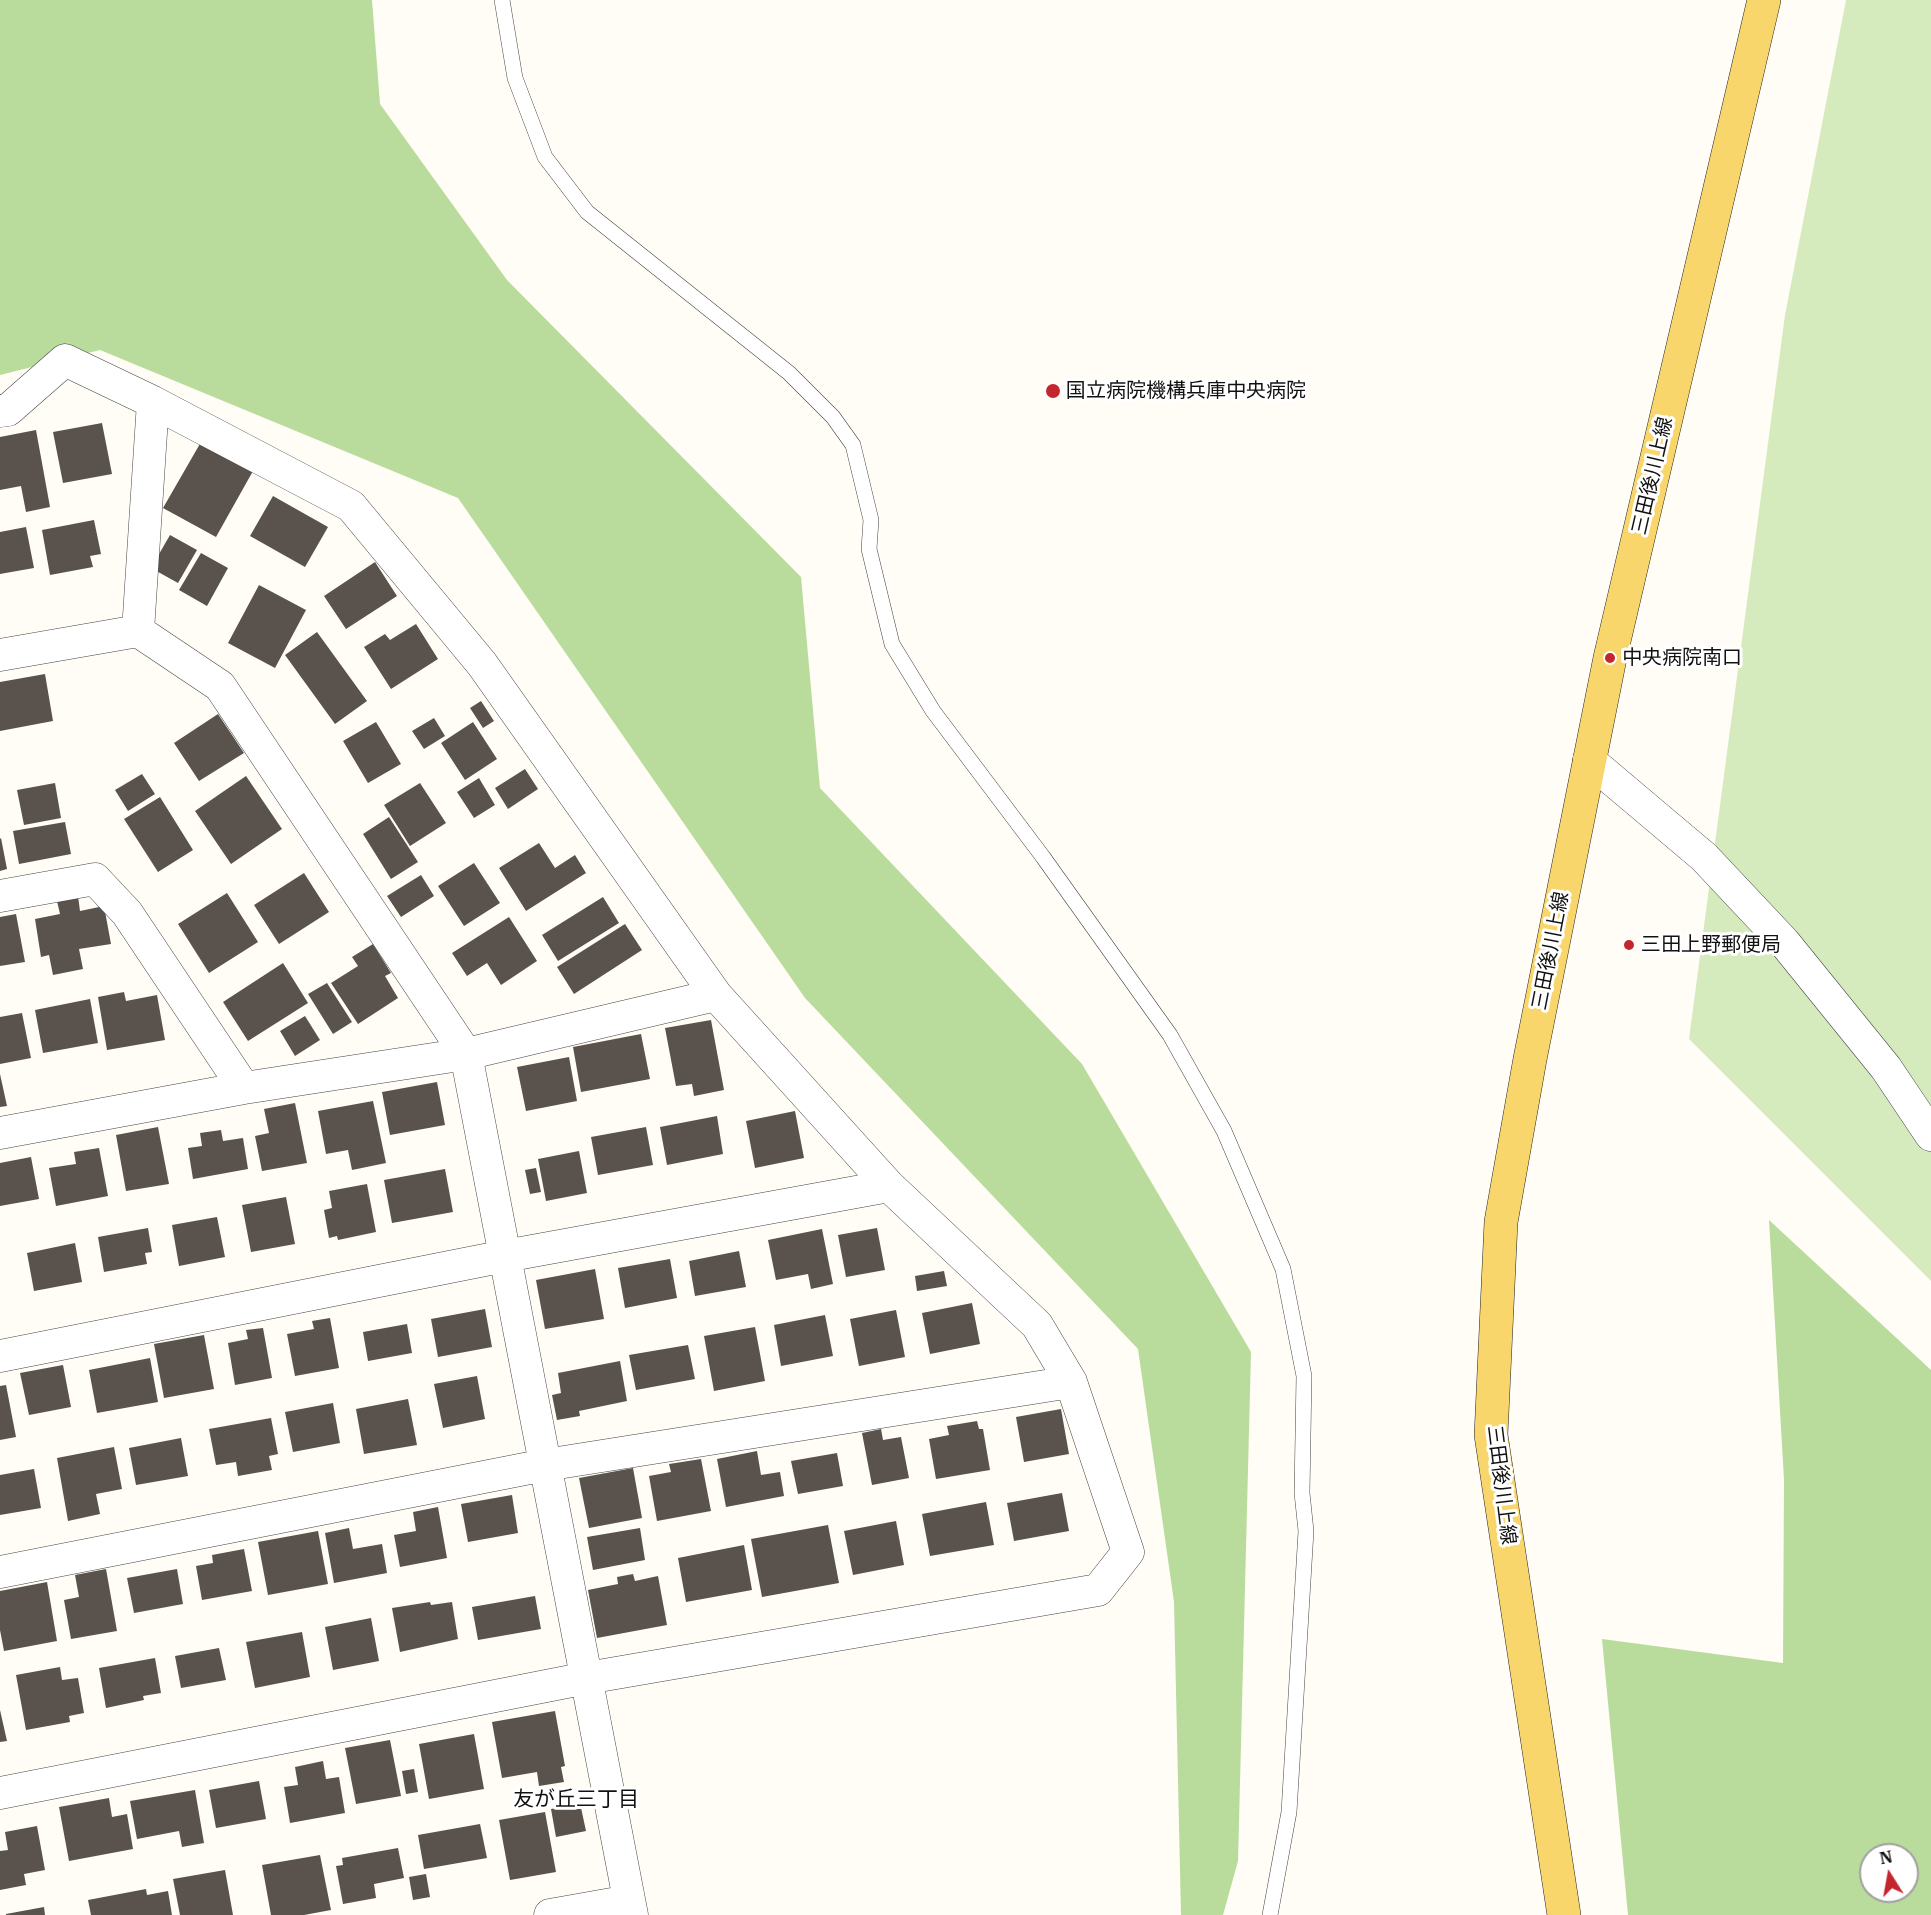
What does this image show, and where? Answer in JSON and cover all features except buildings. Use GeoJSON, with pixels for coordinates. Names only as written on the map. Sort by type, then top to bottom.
{"type":"FeatureCollection","features":[{"type":"Feature","properties":{"kind":"main road","name":"三田後川上線"},"geometry":{"type":"LineString","coordinates":[[1564,1915],[1491,1435],[1501,1222],[1530,1059],[1610,658],[1764,0]]}},
{"type":"Feature","properties":{"kind":"street"},"geometry":{"type":"LineString","coordinates":[[0,411],[8,410],[65,360],[153,402],[351,506],[482,664],[716,995],[889,1186],[1037,1325],[1071,1382],[1128,1552],[1098,1590],[587,1678],[0,1792]]}},
{"type":"Feature","properties":{"kind":"street"},"geometry":{"type":"LineString","coordinates":[[138,631],[153,402]]}},
{"type":"Feature","properties":{"kind":"street"},"geometry":{"type":"LineString","coordinates":[[0,655],[138,631],[220,686],[466,1054],[631,1908],[550,1915]]}},
{"type":"Feature","properties":{"kind":"street"},"geometry":{"type":"LineString","coordinates":[[1589,760],[1704,857],[1784,942],[1886,1068],[1931,1135]]}},
{"type":"Feature","properties":{"kind":"street"},"geometry":{"type":"LineString","coordinates":[[0,896],[95,879],[126,913],[244,1088]]}},
{"type":"Feature","properties":{"kind":"street"},"geometry":{"type":"LineString","coordinates":[[0,1133],[244,1088],[466,1054],[716,995]]}},
{"type":"Feature","properties":{"kind":"street"},"geometry":{"type":"LineString","coordinates":[[0,1356],[505,1256],[889,1186]]}},
{"type":"Feature","properties":{"kind":"street"},"geometry":{"type":"LineString","coordinates":[[0,1572],[545,1465],[1071,1382]]}},
{"type":"Feature","properties":{"kind":"lane"},"geometry":{"type":"LineString","coordinates":[[502,0],[515,78],[545,157],[587,213],[789,373],[833,417],[853,446],[871,520],[869,549],[892,644],[933,711],[1043,857],[1170,1035],[1224,1131],[1283,1269],[1304,1376],[1302,1493],[1306,1531],[1289,1812],[1270,1915]]}},
{"type":"Feature","properties":{"kind":"green space"},"geometry":{"type":"Polygon","coordinates":[[[0,0],[372,0],[380,104],[507,280],[801,577],[820,788],[1082,1064],[1251,1352],[1238,1861],[1223,1915],[1181,1915],[1174,1602],[1138,1349],[805,998],[458,498],[100,350],[0,375],[0,0]]]}},
{"type":"Feature","properties":{"kind":"green space"},"geometry":{"type":"Polygon","coordinates":[[[1846,0],[1931,0],[1931,1281],[1689,1039],[1785,315],[1846,0]]]}},
{"type":"Feature","properties":{"kind":"green space"},"geometry":{"type":"Polygon","coordinates":[[[1769,1220],[1931,1370],[1931,1915],[1628,1915],[1602,1639],[1783,1663],[1784,1480],[1769,1220]]]}},
{"type":"Feature","properties":{"kind":"place","name":"国立病院機構兵庫中央病院"},"geometry":{"type":"Point","coordinates":[1053,391]}},
{"type":"Feature","properties":{"kind":"place","name":"中央病院南口"},"geometry":{"type":"Point","coordinates":[1610,658]}},
{"type":"Feature","properties":{"kind":"place","name":"三田上野郵便局"},"geometry":{"type":"Point","coordinates":[1629,945]}},
{"type":"Feature","properties":{"kind":"district","name":"友が丘三丁目"},"geometry":{"type":"Point","coordinates":[576,1800]}}]}
